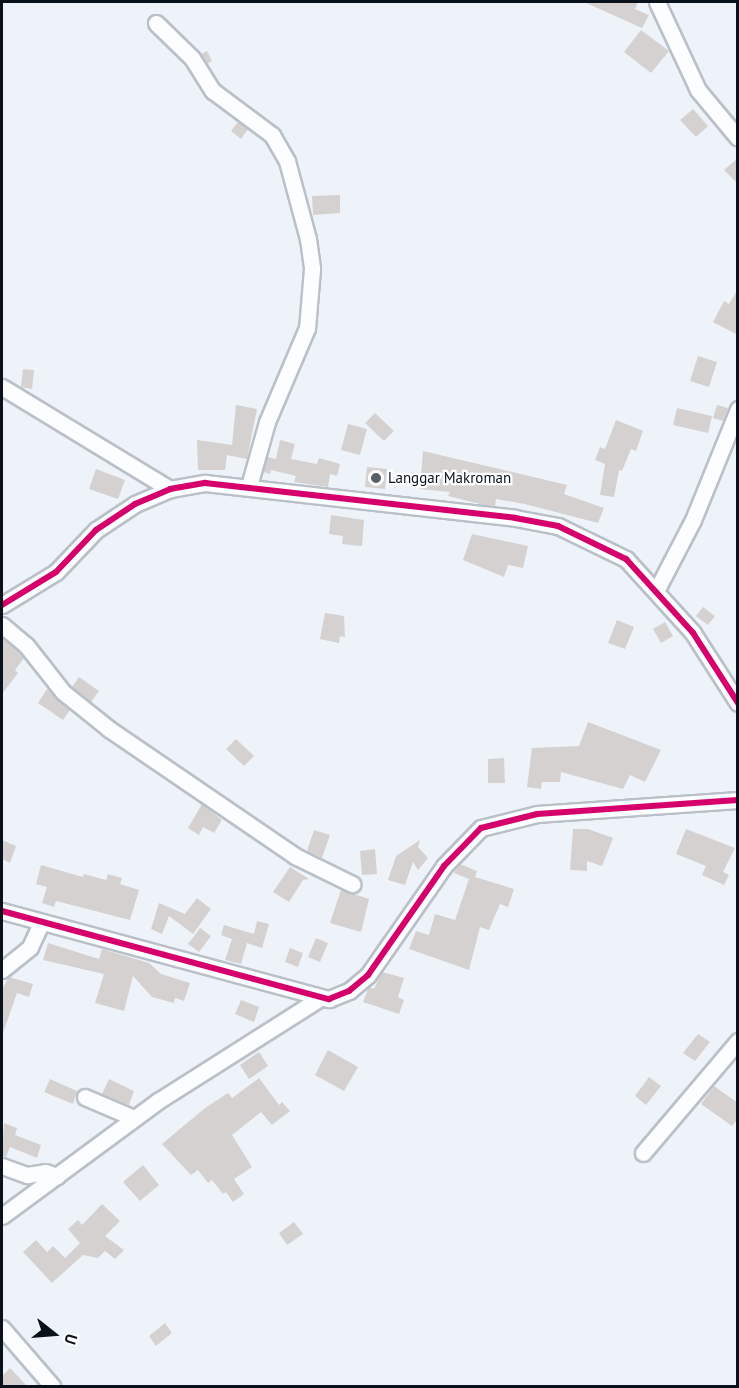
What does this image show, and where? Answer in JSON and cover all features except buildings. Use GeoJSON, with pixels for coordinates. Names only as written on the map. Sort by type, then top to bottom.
{"type":"FeatureCollection","features":[{"type":"Feature","properties":{"kind":"street"},"geometry":{"type":"LineString","coordinates":[[657,2],[698,90],[738,138]]}},
{"type":"Feature","properties":{"kind":"street"},"geometry":{"type":"LineString","coordinates":[[156,23],[192,58],[213,91],[272,135],[287,161],[308,239],[312,269],[307,327],[267,422],[249,486]]}},
{"type":"Feature","properties":{"kind":"street"},"geometry":{"type":"LineString","coordinates":[[2,387],[170,489]]}},
{"type":"Feature","properties":{"kind":"street"},"geometry":{"type":"LineString","coordinates":[[656,591],[693,520],[738,409]]}},
{"type":"Feature","properties":{"kind":"street"},"geometry":{"type":"LineString","coordinates":[[2,605],[56,572],[96,530],[135,504],[170,489],[205,483],[249,486],[558,526],[626,559],[693,633],[738,702]]}},
{"type":"Feature","properties":{"kind":"street"},"geometry":{"type":"LineString","coordinates":[[2,625],[26,645],[74,703],[109,729],[295,856],[352,884]]}},
{"type":"Feature","properties":{"kind":"street"},"geometry":{"type":"LineString","coordinates":[[2,911],[319,999],[338,997],[368,975],[444,866],[481,828],[537,814],[738,800]]}},
{"type":"Feature","properties":{"kind":"street"},"geometry":{"type":"LineString","coordinates":[[2,970],[30,947],[41,923]]}},
{"type":"Feature","properties":{"kind":"street"},"geometry":{"type":"LineString","coordinates":[[2,1216],[134,1118],[319,999]]}},
{"type":"Feature","properties":{"kind":"street"},"geometry":{"type":"LineString","coordinates":[[644,1154],[738,1041]]}},
{"type":"Feature","properties":{"kind":"street"},"geometry":{"type":"LineString","coordinates":[[85,1097],[134,1118]]}},
{"type":"Feature","properties":{"kind":"street"},"geometry":{"type":"LineString","coordinates":[[2,1166],[27,1175],[45,1172],[57,1176]]}},
{"type":"Feature","properties":{"kind":"street"},"geometry":{"type":"LineString","coordinates":[[2,1328],[52,1386]]}},
{"type":"Feature","properties":{"kind":"cycle path"},"geometry":{"type":"LineString","coordinates":[[2,605],[56,572],[96,530],[135,504],[170,489],[205,483],[515,518],[558,526],[626,559],[693,633],[738,703]]}},
{"type":"Feature","properties":{"kind":"cycle path"},"geometry":{"type":"LineString","coordinates":[[2,911],[329,999],[349,991],[368,975],[444,866],[481,828],[537,814],[738,800]]}},
{"type":"Feature","properties":{"kind":"place","name":"Langgar Makroman"},"geometry":{"type":"Point","coordinates":[376,478]}}]}
